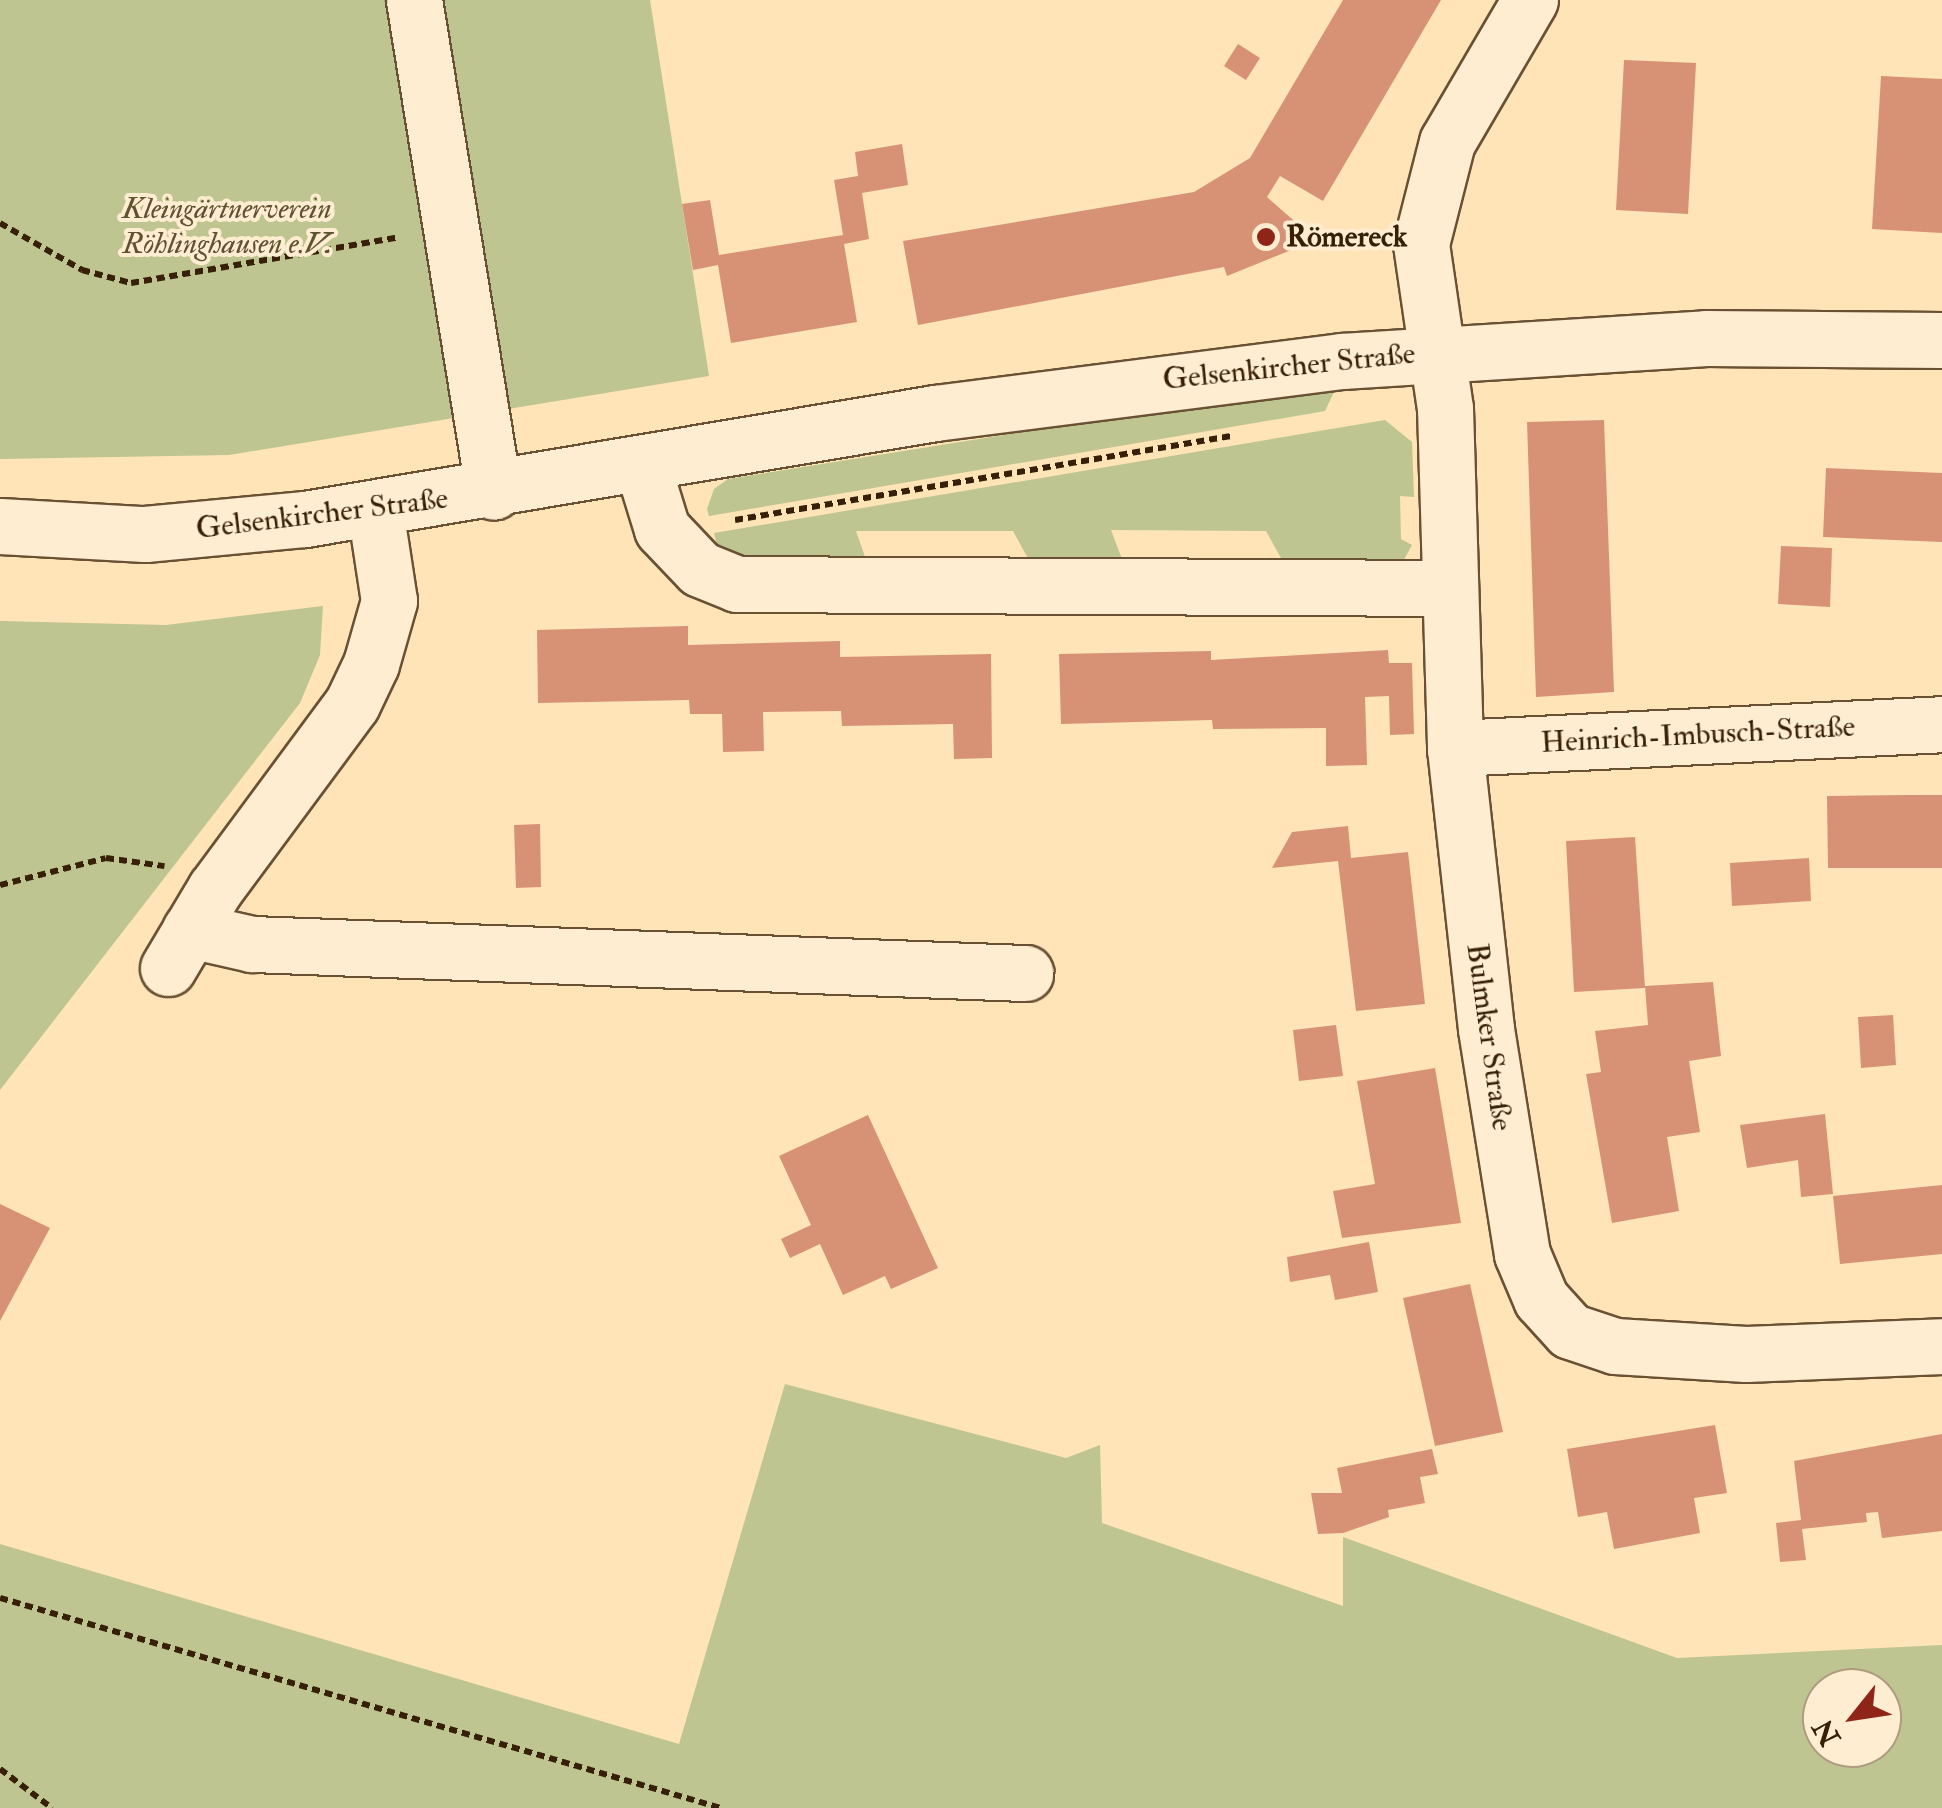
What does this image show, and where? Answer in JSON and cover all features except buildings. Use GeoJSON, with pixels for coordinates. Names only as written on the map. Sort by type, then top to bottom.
{"type":"FeatureCollection","features":[{"type":"Feature","properties":{"kind":"street"},"geometry":{"type":"LineString","coordinates":[[414,0],[494,492]]}},
{"type":"Feature","properties":{"kind":"street","name":"Bulmker Straße"},"geometry":{"type":"LineString","coordinates":[[1530,0],[1447,142],[1428,204],[1421,244],[1439,353],[1455,748],[1486,1029],[1522,1254],[1542,1299],[1570,1331],[1614,1346],[1746,1354],[1942,1346]]}},
{"type":"Feature","properties":{"kind":"street","name":"Gelsenkircher Straße"},"geometry":{"type":"LineString","coordinates":[[0,526],[145,534],[375,510],[1165,378],[1439,353],[1706,338],[1942,340]]}},
{"type":"Feature","properties":{"kind":"street"},"geometry":{"type":"LineString","coordinates":[[642,464],[662,529],[700,568],[736,584],[1448,588]]}},
{"type":"Feature","properties":{"kind":"street"},"geometry":{"type":"LineString","coordinates":[[375,510],[389,601],[370,664],[352,704],[191,929],[252,944],[1025,973]]}},
{"type":"Feature","properties":{"kind":"street","name":"Heinrich-Imbusch-Straße"},"geometry":{"type":"LineString","coordinates":[[1455,748],[1942,724]]}},
{"type":"Feature","properties":{"kind":"path"},"geometry":{"type":"LineString","coordinates":[[0,223],[82,270],[131,284],[452,229]]}},
{"type":"Feature","properties":{"kind":"path"},"geometry":{"type":"LineString","coordinates":[[662,529],[1246,434]]}},
{"type":"Feature","properties":{"kind":"path"},"geometry":{"type":"LineString","coordinates":[[0,885],[106,858],[168,866],[191,929]]}},
{"type":"Feature","properties":{"kind":"path"},"geometry":{"type":"LineString","coordinates":[[0,1598],[721,1808]]}},
{"type":"Feature","properties":{"kind":"path"},"geometry":{"type":"LineString","coordinates":[[0,1769],[52,1808]]}},
{"type":"Feature","properties":{"kind":"green space","name":"Kleingärtnerverein Röhlinghausen e.V."},"geometry":{"type":"Polygon","coordinates":[[[0,0],[650,0],[709,376],[229,455],[0,459],[0,0]]]}},
{"type":"Feature","properties":{"kind":"green space"},"geometry":{"type":"Polygon","coordinates":[[[1335,390],[1325,411],[709,516],[707,509],[714,489],[728,479],[1205,403],[1335,390]]]}},
{"type":"Feature","properties":{"kind":"green space"},"geometry":{"type":"Polygon","coordinates":[[[1385,420],[1412,442],[1414,497],[1400,496],[1401,539],[1412,545],[1400,567],[1291,576],[1266,531],[1111,530],[1128,575],[1037,575],[1013,531],[856,531],[871,574],[745,573],[719,553],[714,533],[1385,420]]]}},
{"type":"Feature","properties":{"kind":"green space"},"geometry":{"type":"Polygon","coordinates":[[[323,606],[320,655],[300,703],[0,1090],[0,621],[166,625],[323,606]]]}},
{"type":"Feature","properties":{"kind":"green space"},"geometry":{"type":"Polygon","coordinates":[[[785,1384],[1066,1458],[1100,1445],[1102,1523],[1343,1606],[1343,1537],[1677,1658],[1942,1645],[1942,1808],[0,1808],[0,1544],[679,1744],[785,1384]]]}},
{"type":"Feature","properties":{"kind":"place","name":"Römereck"},"geometry":{"type":"Point","coordinates":[1266,237]}}]}
